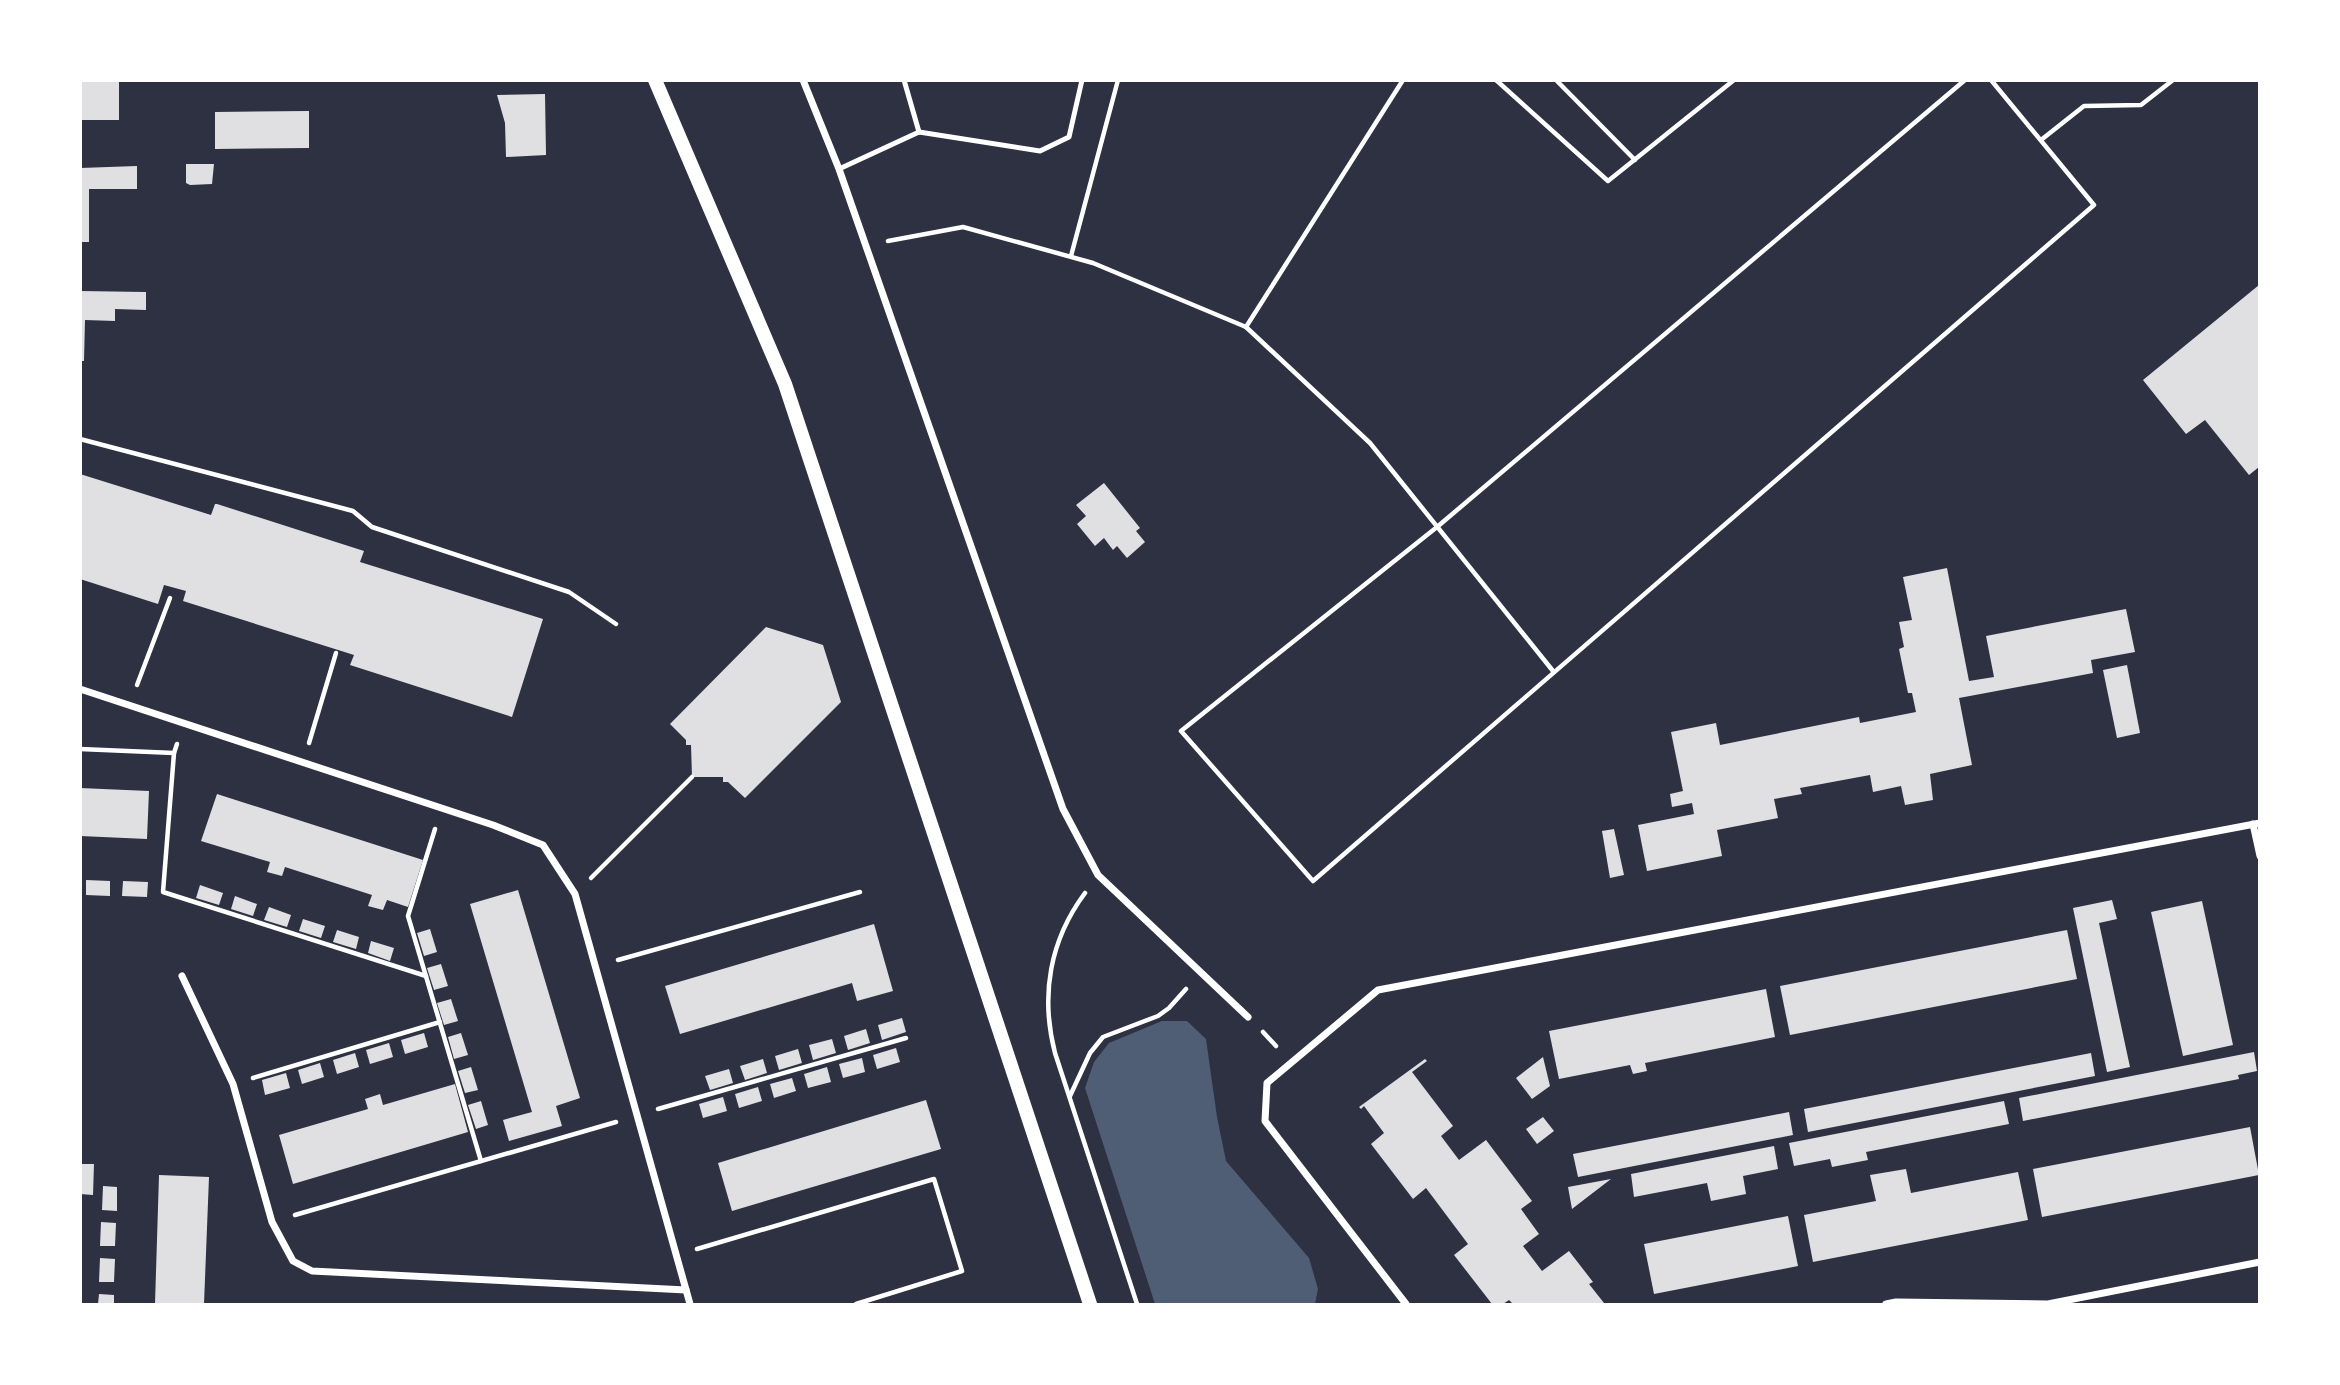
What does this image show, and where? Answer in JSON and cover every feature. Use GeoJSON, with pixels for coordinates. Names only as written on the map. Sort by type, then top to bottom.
{"type":"FeatureCollection","features":[{"type":"Feature","properties":{"kind":"main road"},"geometry":{"type":"LineString","coordinates":[[655,80],[785,384],[1090,1304]]}},
{"type":"Feature","properties":{"kind":"street"},"geometry":{"type":"LineString","coordinates":[[803,80],[839,169],[1063,809],[1098,875],[1248,1017]]}},
{"type":"Feature","properties":{"kind":"street"},"geometry":{"type":"LineString","coordinates":[[80,689],[493,825],[542,845],[575,894],[691,1304]]}},
{"type":"Feature","properties":{"kind":"street"},"geometry":{"type":"LineString","coordinates":[[1406,1304],[1265,1121],[1267,1083],[1378,990],[2256,823],[2259,856]]}},
{"type":"Feature","properties":{"kind":"street"},"geometry":{"type":"LineString","coordinates":[[182,976],[233,1084],[272,1222],[293,1261],[312,1271],[687,1290]]}},
{"type":"Feature","properties":{"kind":"street"},"geometry":{"type":"LineString","coordinates":[[1886,1304],[2048,1304],[2259,1262]]}},
{"type":"Feature","properties":{"kind":"lane"},"geometry":{"type":"LineString","coordinates":[[904,80],[919,132]]}},
{"type":"Feature","properties":{"kind":"lane"},"geometry":{"type":"LineString","coordinates":[[839,169],[919,132],[1040,151],[1069,137],[1082,80]]}},
{"type":"Feature","properties":{"kind":"path"},"geometry":{"type":"LineString","coordinates":[[1071,256],[1118,80]]}},
{"type":"Feature","properties":{"kind":"path"},"geometry":{"type":"LineString","coordinates":[[1246,327],[1403,80]]}},
{"type":"Feature","properties":{"kind":"path"},"geometry":{"type":"LineString","coordinates":[[1496,80],[1608,181],[1734,80]]}},
{"type":"Feature","properties":{"kind":"path"},"geometry":{"type":"LineString","coordinates":[[1556,80],[1636,160]]}},
{"type":"Feature","properties":{"kind":"path"},"geometry":{"type":"LineString","coordinates":[[1965,80],[1437,527],[1181,731],[1313,881],[2094,205],[1992,80]]}},
{"type":"Feature","properties":{"kind":"path"},"geometry":{"type":"LineString","coordinates":[[2041,140],[2084,106],[2141,105],[2173,80]]}},
{"type":"Feature","properties":{"kind":"path"},"geometry":{"type":"LineString","coordinates":[[866,245],[963,227],[1093,263],[1246,327],[1370,443],[1553,671]]}},
{"type":"Feature","properties":{"kind":"path"},"geometry":{"type":"LineString","coordinates":[[80,439],[353,511],[372,527],[569,592],[615,624]]}},
{"type":"Feature","properties":{"kind":"path"},"geometry":{"type":"LineString","coordinates":[[130,705],[170,598]]}},
{"type":"Feature","properties":{"kind":"path"},"geometry":{"type":"LineString","coordinates":[[304,763],[336,653]]}},
{"type":"Feature","properties":{"kind":"path"},"geometry":{"type":"LineString","coordinates":[[183,723],[174,753],[163,892],[426,976]]}},
{"type":"Feature","properties":{"kind":"path"},"geometry":{"type":"LineString","coordinates":[[80,749],[174,753]]}},
{"type":"Feature","properties":{"kind":"path"},"geometry":{"type":"LineString","coordinates":[[575,894],[692,777]]}},
{"type":"Feature","properties":{"kind":"path"},"geometry":{"type":"LineString","coordinates":[[442,808],[408,916],[481,1161]]}},
{"type":"Feature","properties":{"kind":"path"},"geometry":{"type":"LineString","coordinates":[[1098,875],[1068,916],[1060,933],[1050,967],[1048,1019],[1055,1053],[1138,1304]]}},
{"type":"Feature","properties":{"kind":"path"},"geometry":{"type":"LineString","coordinates":[[594,967],[860,892]]}},
{"type":"Feature","properties":{"kind":"path"},"geometry":{"type":"LineString","coordinates":[[1069,1096],[1090,1053],[1103,1037],[1158,1016],[1169,1009],[1200,972]]}},
{"type":"Feature","properties":{"kind":"path"},"geometry":{"type":"LineString","coordinates":[[1248,1017],[1291,1061]]}},
{"type":"Feature","properties":{"kind":"path"},"geometry":{"type":"LineString","coordinates":[[233,1084],[440,1022]]}},
{"type":"Feature","properties":{"kind":"path"},"geometry":{"type":"LineString","coordinates":[[272,1222],[906,1038]]}},
{"type":"Feature","properties":{"kind":"path"},"geometry":{"type":"LineString","coordinates":[[676,1255],[934,1179],[961,1272],[856,1304]]}},
{"type":"Feature","properties":{"kind":"water"},"geometry":{"type":"Polygon","coordinates":[[[1162,1021],[1187,1021],[1206,1039],[1226,1161],[1309,1258],[1318,1289],[1315,1304],[1155,1304],[1085,1088],[1094,1062],[1109,1043],[1162,1021]]]}},
{"type":"Feature","properties":{"kind":"building"},"geometry":{"type":"Polygon","coordinates":[[[80,80],[119,80],[119,120],[80,120],[80,80]]]}},
{"type":"Feature","properties":{"kind":"building"},"geometry":{"type":"Polygon","coordinates":[[[545,94],[546,155],[506,157],[505,123],[497,95],[545,94]]]}},
{"type":"Feature","properties":{"kind":"building"},"geometry":{"type":"Polygon","coordinates":[[[309,111],[309,148],[215,149],[215,112],[309,111]]]}},
{"type":"Feature","properties":{"kind":"building"},"geometry":{"type":"Polygon","coordinates":[[[186,164],[214,164],[212,184],[186,183],[186,164]]]}},
{"type":"Feature","properties":{"kind":"building"},"geometry":{"type":"Polygon","coordinates":[[[137,166],[137,189],[89,189],[89,242],[80,242],[80,168],[137,166]]]}},
{"type":"Feature","properties":{"kind":"building"},"geometry":{"type":"Polygon","coordinates":[[[2259,285],[2259,467],[2249,475],[2205,420],[2186,434],[2143,380],[2259,285]]]}},
{"type":"Feature","properties":{"kind":"building"},"geometry":{"type":"Polygon","coordinates":[[[80,291],[146,292],[146,310],[115,309],[115,321],[85,320],[84,361],[80,361],[80,291]]]}},
{"type":"Feature","properties":{"kind":"building"},"geometry":{"type":"Polygon","coordinates":[[[80,474],[211,515],[217,504],[364,551],[360,562],[543,619],[512,717],[350,665],[354,655],[183,601],[186,591],[164,585],[158,604],[80,579],[80,474]]]}},
{"type":"Feature","properties":{"kind":"building"},"geometry":{"type":"Polygon","coordinates":[[[1104,483],[1140,528],[1136,531],[1145,542],[1127,558],[1117,546],[1113,550],[1104,538],[1095,546],[1077,524],[1086,516],[1076,505],[1104,483]]]}},
{"type":"Feature","properties":{"kind":"building"},"geometry":{"type":"Polygon","coordinates":[[[1947,568],[1969,681],[1994,677],[1986,636],[2126,609],[2135,652],[2091,660],[2093,673],[1959,698],[1972,765],[1930,774],[1933,800],[1905,805],[1901,786],[1873,792],[1870,775],[1800,788],[1802,794],[1774,799],[1778,818],[1717,830],[1722,856],[1647,871],[1638,825],[1694,814],[1692,803],[1672,807],[1670,794],[1683,791],[1671,732],[1716,723],[1720,745],[1859,717],[1860,723],[1916,712],[1912,693],[1908,693],[1899,649],[1904,647],[1899,622],[1912,620],[1903,577],[1947,568]]]}},
{"type":"Feature","properties":{"kind":"building"},"geometry":{"type":"Polygon","coordinates":[[[766,627],[823,645],[841,702],[745,798],[728,782],[723,782],[723,777],[692,777],[691,745],[686,745],[686,740],[670,724],[766,627]]]}},
{"type":"Feature","properties":{"kind":"building"},"geometry":{"type":"Polygon","coordinates":[[[2127,665],[2140,733],[2117,738],[2103,670],[2127,665]]]}},
{"type":"Feature","properties":{"kind":"building"},"geometry":{"type":"Polygon","coordinates":[[[80,788],[149,791],[147,839],[80,836],[80,788]]]}},
{"type":"Feature","properties":{"kind":"building"},"geometry":{"type":"Polygon","coordinates":[[[217,794],[423,860],[408,907],[387,900],[383,910],[368,906],[372,895],[285,867],[282,876],[267,872],[270,862],[201,841],[217,794]]]}},
{"type":"Feature","properties":{"kind":"building"},"geometry":{"type":"Polygon","coordinates":[[[1614,829],[1624,875],[1610,878],[1602,831],[1614,829]]]}},
{"type":"Feature","properties":{"kind":"building"},"geometry":{"type":"Polygon","coordinates":[[[86,880],[110,881],[110,896],[86,895],[86,880]]]}},
{"type":"Feature","properties":{"kind":"building"},"geometry":{"type":"Polygon","coordinates":[[[123,881],[148,882],[147,897],[122,896],[123,881]]]}},
{"type":"Feature","properties":{"kind":"building"},"geometry":{"type":"Polygon","coordinates":[[[200,885],[223,893],[219,905],[196,898],[200,885]]]}},
{"type":"Feature","properties":{"kind":"building"},"geometry":{"type":"Polygon","coordinates":[[[518,890],[580,1098],[556,1106],[562,1126],[509,1141],[503,1120],[532,1112],[470,904],[518,890]]]}},
{"type":"Feature","properties":{"kind":"building"},"geometry":{"type":"Polygon","coordinates":[[[235,896],[257,904],[253,916],[231,909],[235,896]]]}},
{"type":"Feature","properties":{"kind":"building"},"geometry":{"type":"Polygon","coordinates":[[[2112,900],[2117,919],[2099,923],[2130,1067],[2107,1072],[2073,908],[2112,900]]]}},
{"type":"Feature","properties":{"kind":"building"},"geometry":{"type":"Polygon","coordinates":[[[2202,901],[2233,1045],[2183,1056],[2151,912],[2202,901]]]}},
{"type":"Feature","properties":{"kind":"building"},"geometry":{"type":"Polygon","coordinates":[[[269,907],[291,915],[287,927],[264,920],[269,907]]]}},
{"type":"Feature","properties":{"kind":"building"},"geometry":{"type":"Polygon","coordinates":[[[303,919],[325,926],[321,938],[299,931],[303,919]]]}},
{"type":"Feature","properties":{"kind":"building"},"geometry":{"type":"Polygon","coordinates":[[[874,924],[893,991],[857,1001],[852,983],[680,1034],[665,986],[874,924]]]}},
{"type":"Feature","properties":{"kind":"building"},"geometry":{"type":"Polygon","coordinates":[[[430,929],[437,952],[424,956],[417,933],[430,929]]]}},
{"type":"Feature","properties":{"kind":"building"},"geometry":{"type":"Polygon","coordinates":[[[337,930],[359,937],[356,949],[333,942],[337,930]]]}},
{"type":"Feature","properties":{"kind":"building"},"geometry":{"type":"Polygon","coordinates":[[[2067,930],[2077,979],[1790,1035],[1780,986],[2067,930]]]}},
{"type":"Feature","properties":{"kind":"building"},"geometry":{"type":"Polygon","coordinates":[[[371,941],[394,948],[390,961],[368,953],[371,941]]]}},
{"type":"Feature","properties":{"kind":"building"},"geometry":{"type":"Polygon","coordinates":[[[441,964],[448,986],[434,990],[427,968],[441,964]]]}},
{"type":"Feature","properties":{"kind":"building"},"geometry":{"type":"Polygon","coordinates":[[[1766,989],[1775,1037],[1645,1063],[1647,1071],[1633,1074],[1630,1065],[1559,1079],[1549,1031],[1766,989]]]}},
{"type":"Feature","properties":{"kind":"building"},"geometry":{"type":"Polygon","coordinates":[[[451,999],[458,1021],[444,1025],[437,1003],[451,999]]]}},
{"type":"Feature","properties":{"kind":"building"},"geometry":{"type":"Polygon","coordinates":[[[902,1018],[906,1032],[882,1040],[878,1025],[902,1018]]]}},
{"type":"Feature","properties":{"kind":"building"},"geometry":{"type":"Polygon","coordinates":[[[866,1029],[870,1043],[848,1050],[844,1036],[866,1029]]]}},
{"type":"Feature","properties":{"kind":"building"},"geometry":{"type":"Polygon","coordinates":[[[424,1033],[428,1047],[405,1054],[401,1040],[424,1033]]]}},
{"type":"Feature","properties":{"kind":"building"},"geometry":{"type":"Polygon","coordinates":[[[461,1033],[468,1055],[454,1059],[448,1037],[461,1033]]]}},
{"type":"Feature","properties":{"kind":"building"},"geometry":{"type":"Polygon","coordinates":[[[832,1039],[836,1053],[813,1060],[809,1045],[832,1039]]]}},
{"type":"Feature","properties":{"kind":"building"},"geometry":{"type":"Polygon","coordinates":[[[389,1043],[393,1057],[370,1064],[366,1050],[389,1043]]]}},
{"type":"Feature","properties":{"kind":"building"},"geometry":{"type":"Polygon","coordinates":[[[896,1048],[900,1062],[877,1069],[873,1055],[896,1048]]]}},
{"type":"Feature","properties":{"kind":"building"},"geometry":{"type":"Polygon","coordinates":[[[798,1049],[802,1063],[779,1070],[775,1056],[798,1049]]]}},
{"type":"Feature","properties":{"kind":"building"},"geometry":{"type":"Polygon","coordinates":[[[2254,1052],[2257,1071],[2238,1075],[2239,1079],[2023,1121],[2019,1098],[2254,1052]]]}},
{"type":"Feature","properties":{"kind":"building"},"geometry":{"type":"Polygon","coordinates":[[[355,1053],[359,1067],[337,1074],[333,1060],[355,1053]]]}},
{"type":"Feature","properties":{"kind":"building"},"geometry":{"type":"Polygon","coordinates":[[[2091,1053],[2095,1076],[1808,1132],[1804,1109],[2091,1053]]]}},
{"type":"Feature","properties":{"kind":"building"},"geometry":{"type":"Polygon","coordinates":[[[1543,1057],[1550,1086],[1532,1099],[1516,1078],[1543,1057]]]}},
{"type":"Feature","properties":{"kind":"building"},"geometry":{"type":"Polygon","coordinates":[[[862,1058],[865,1072],[843,1078],[839,1064],[862,1058]]]}},
{"type":"Feature","properties":{"kind":"building"},"geometry":{"type":"Polygon","coordinates":[[[763,1059],[767,1073],[745,1080],[740,1066],[763,1059]]]}},
{"type":"Feature","properties":{"kind":"building"},"geometry":{"type":"Polygon","coordinates":[[[1425,1059],[1427,1061],[1412,1072],[1453,1126],[1441,1136],[1459,1160],[1486,1140],[1532,1201],[1521,1209],[1539,1234],[1523,1246],[1542,1271],[1569,1251],[1593,1282],[1589,1284],[1604,1303],[1513,1304],[1509,1300],[1503,1304],[1492,1304],[1454,1255],[1468,1244],[1426,1188],[1413,1199],[1371,1144],[1384,1133],[1364,1106],[1361,1109],[1359,1107],[1425,1059]]]}},
{"type":"Feature","properties":{"kind":"building"},"geometry":{"type":"Polygon","coordinates":[[[320,1063],[324,1077],[302,1084],[298,1070],[320,1063]]]}},
{"type":"Feature","properties":{"kind":"building"},"geometry":{"type":"Polygon","coordinates":[[[471,1067],[478,1090],[465,1093],[458,1071],[471,1067]]]}},
{"type":"Feature","properties":{"kind":"building"},"geometry":{"type":"Polygon","coordinates":[[[827,1067],[831,1082],[808,1088],[804,1074],[827,1067]]]}},
{"type":"Feature","properties":{"kind":"building"},"geometry":{"type":"Polygon","coordinates":[[[729,1069],[733,1083],[710,1090],[705,1076],[729,1069]]]}},
{"type":"Feature","properties":{"kind":"building"},"geometry":{"type":"Polygon","coordinates":[[[286,1073],[290,1088],[265,1095],[262,1080],[286,1073]]]}},
{"type":"Feature","properties":{"kind":"building"},"geometry":{"type":"Polygon","coordinates":[[[792,1078],[796,1091],[774,1098],[770,1084],[792,1078]]]}},
{"type":"Feature","properties":{"kind":"building"},"geometry":{"type":"Polygon","coordinates":[[[455,1084],[468,1132],[293,1184],[279,1135],[368,1109],[365,1099],[380,1094],[383,1105],[455,1084]]]}},
{"type":"Feature","properties":{"kind":"building"},"geometry":{"type":"Polygon","coordinates":[[[758,1087],[762,1101],[739,1108],[735,1094],[758,1087]]]}},
{"type":"Feature","properties":{"kind":"building"},"geometry":{"type":"Polygon","coordinates":[[[723,1097],[727,1111],[703,1118],[699,1104],[723,1097]]]}},
{"type":"Feature","properties":{"kind":"building"},"geometry":{"type":"Polygon","coordinates":[[[926,1100],[941,1149],[732,1211],[718,1163],[926,1100]]]}},
{"type":"Feature","properties":{"kind":"building"},"geometry":{"type":"Polygon","coordinates":[[[481,1101],[488,1125],[476,1129],[468,1105],[481,1101]]]}},
{"type":"Feature","properties":{"kind":"building"},"geometry":{"type":"Polygon","coordinates":[[[2004,1101],[2009,1124],[1866,1152],[1868,1160],[1832,1167],[1830,1159],[1794,1166],[1789,1143],[2004,1101]]]}},
{"type":"Feature","properties":{"kind":"building"},"geometry":{"type":"Polygon","coordinates":[[[1789,1112],[1793,1135],[1578,1177],[1573,1154],[1789,1112]]]}},
{"type":"Feature","properties":{"kind":"building"},"geometry":{"type":"Polygon","coordinates":[[[1543,1117],[1554,1131],[1537,1144],[1526,1129],[1543,1117]]]}},
{"type":"Feature","properties":{"kind":"building"},"geometry":{"type":"Polygon","coordinates":[[[2250,1127],[2259,1175],[2042,1217],[2033,1169],[2250,1127]]]}},
{"type":"Feature","properties":{"kind":"building"},"geometry":{"type":"Polygon","coordinates":[[[1774,1146],[1778,1169],[1743,1176],[1746,1194],[1711,1201],[1707,1183],[1634,1197],[1631,1174],[1774,1146]]]}},
{"type":"Feature","properties":{"kind":"building"},"geometry":{"type":"Polygon","coordinates":[[[80,1164],[94,1164],[93,1195],[80,1194],[80,1164]]]}},
{"type":"Feature","properties":{"kind":"building"},"geometry":{"type":"Polygon","coordinates":[[[1906,1169],[1911,1193],[2018,1172],[2028,1220],[1813,1262],[1804,1215],[1876,1201],[1870,1175],[1906,1169]]]}},
{"type":"Feature","properties":{"kind":"building"},"geometry":{"type":"Polygon","coordinates":[[[159,1175],[209,1177],[204,1304],[155,1304],[159,1175]]]}},
{"type":"Feature","properties":{"kind":"building"},"geometry":{"type":"Polygon","coordinates":[[[1611,1179],[1581,1202],[1572,1209],[1568,1187],[1611,1179]]]}},
{"type":"Feature","properties":{"kind":"building"},"geometry":{"type":"Polygon","coordinates":[[[103,1186],[117,1187],[117,1211],[102,1210],[103,1186]]]}},
{"type":"Feature","properties":{"kind":"building"},"geometry":{"type":"Polygon","coordinates":[[[1788,1216],[1798,1266],[1654,1294],[1644,1244],[1788,1216]]]}},
{"type":"Feature","properties":{"kind":"building"},"geometry":{"type":"Polygon","coordinates":[[[101,1222],[116,1223],[115,1246],[100,1246],[101,1222]]]}},
{"type":"Feature","properties":{"kind":"building"},"geometry":{"type":"Polygon","coordinates":[[[100,1258],[115,1259],[114,1282],[99,1282],[100,1258]]]}},
{"type":"Feature","properties":{"kind":"building"},"geometry":{"type":"Polygon","coordinates":[[[99,1294],[114,1295],[114,1304],[98,1304],[99,1294]]]}}]}
